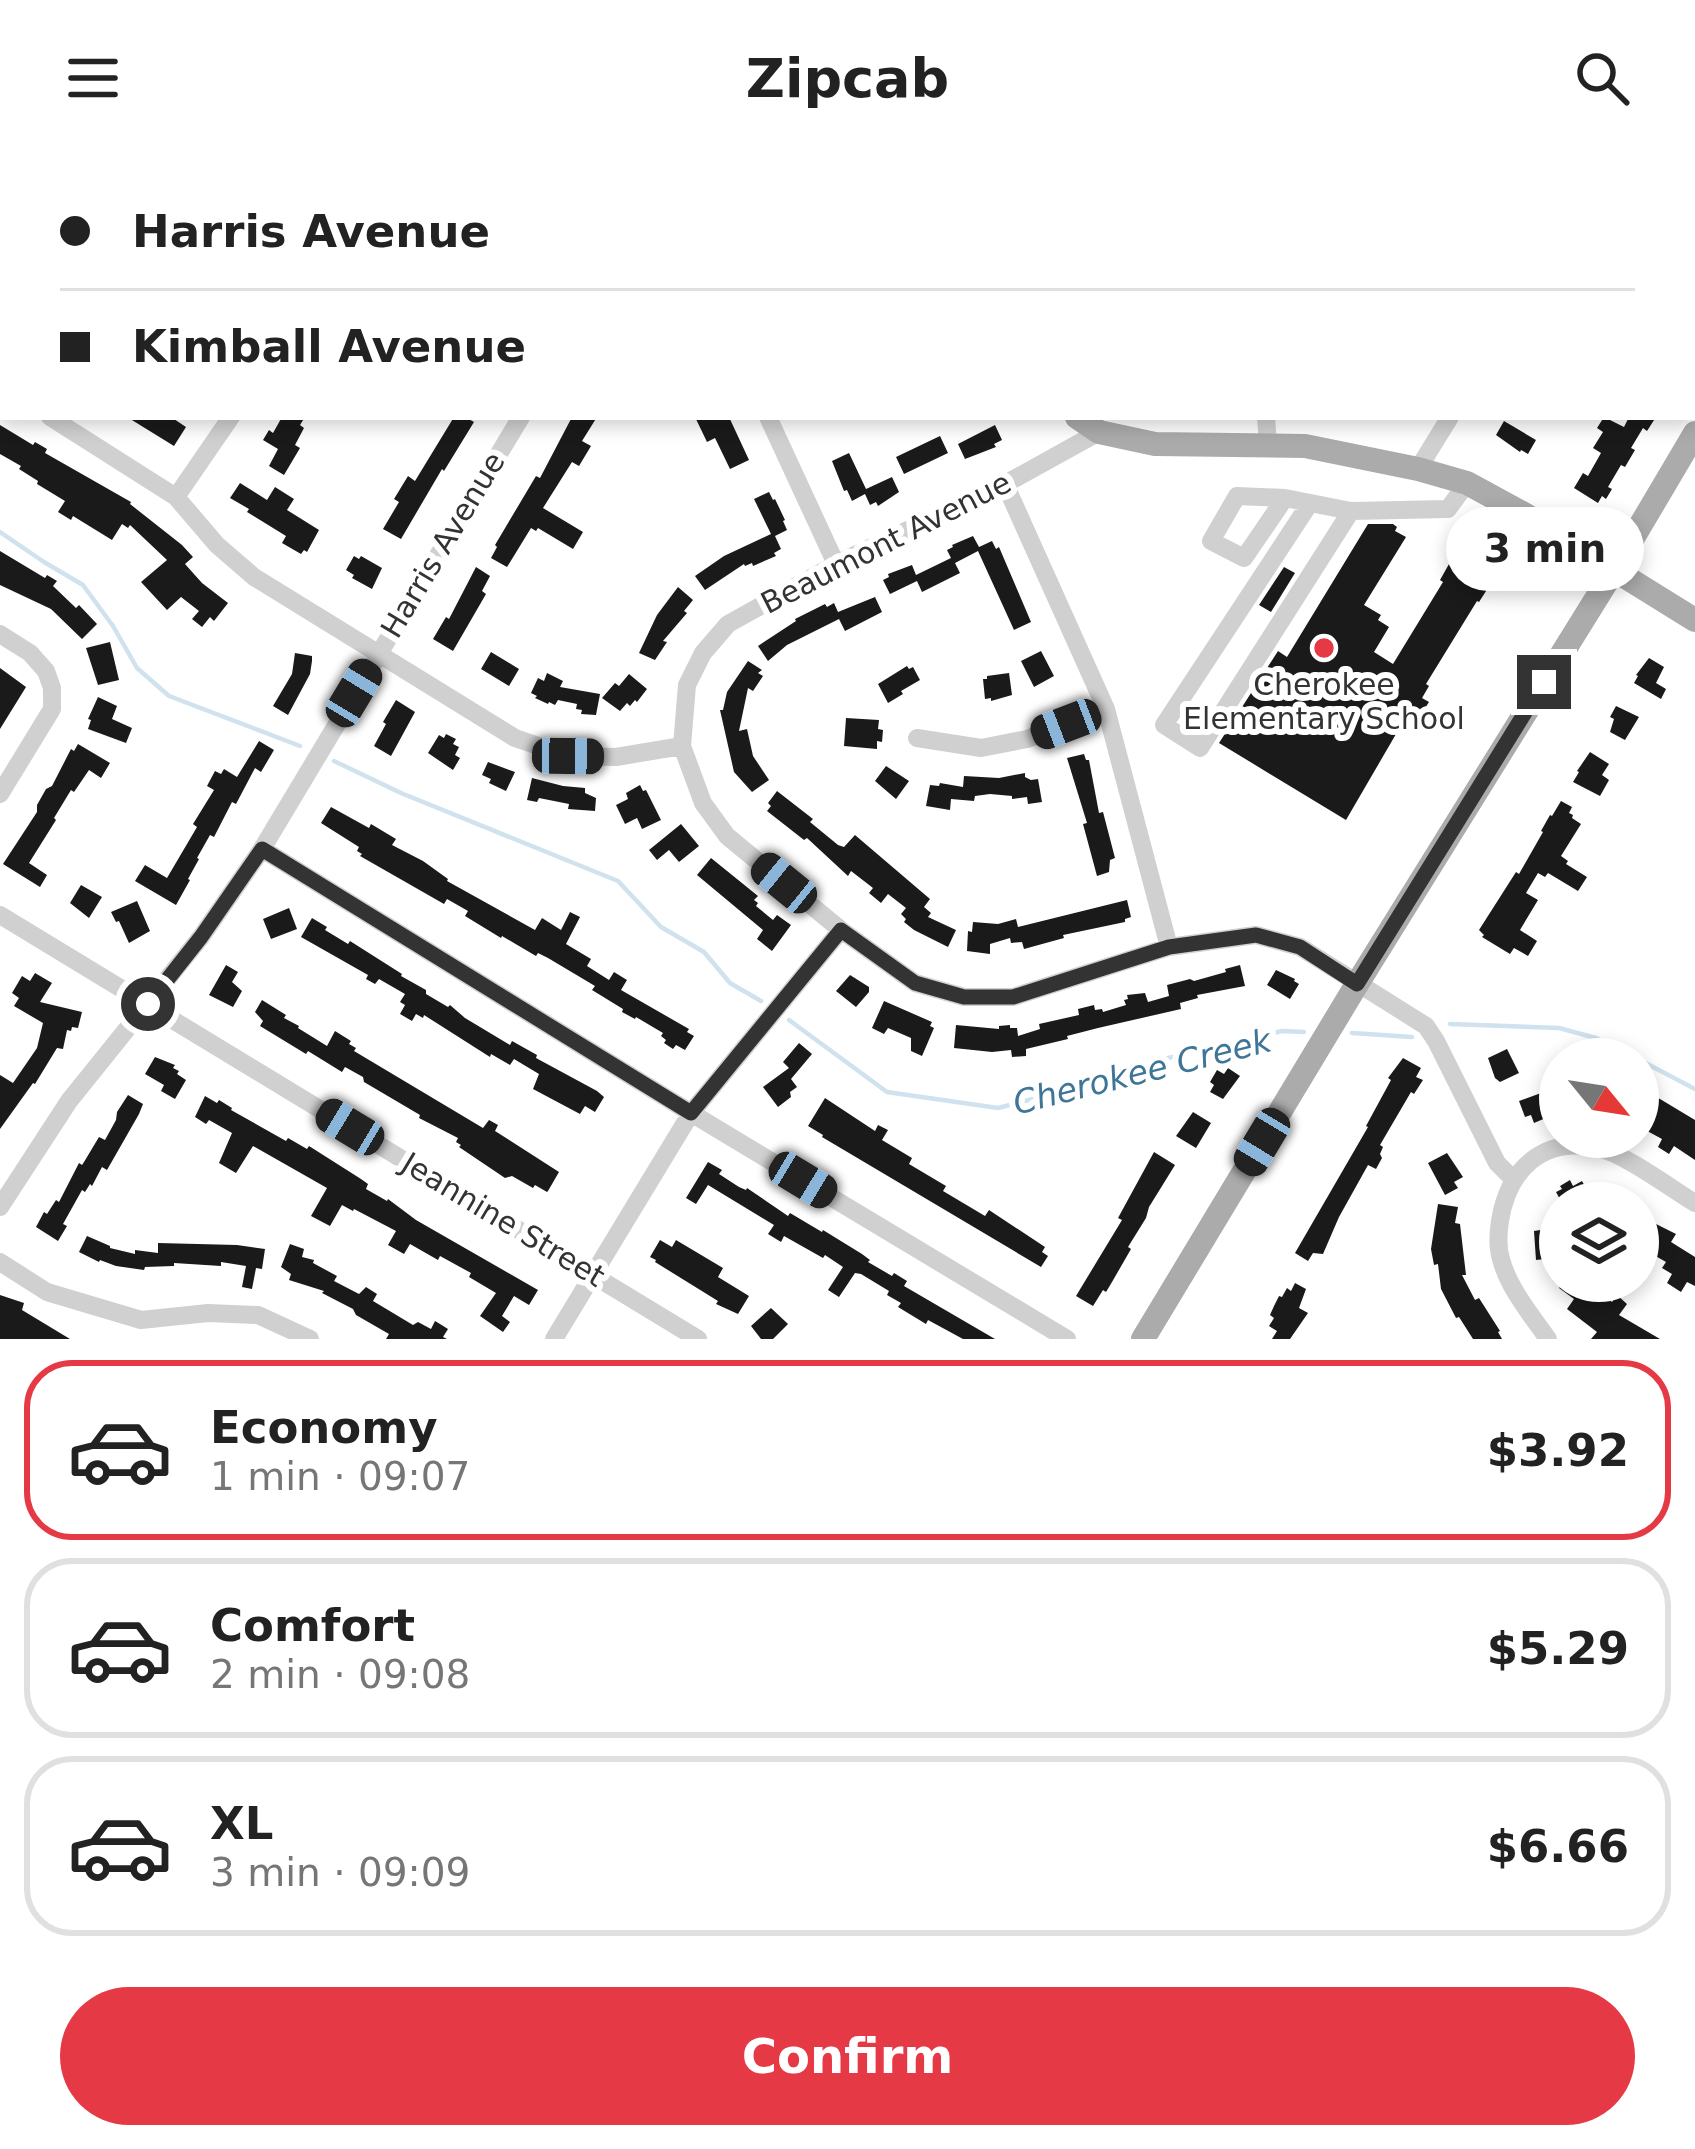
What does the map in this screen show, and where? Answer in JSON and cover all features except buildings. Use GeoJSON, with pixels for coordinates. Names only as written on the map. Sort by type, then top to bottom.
{"type":"FeatureCollection","features":[{"type":"Feature","properties":{"kind":"main road"},"geometry":{"type":"LineString","coordinates":[[1081,420],[1099,433],[1155,445],[1305,446],[1467,482],[1695,620]]}},
{"type":"Feature","properties":{"kind":"main road"},"geometry":{"type":"LineString","coordinates":[[1143,1339],[1695,433]]}},
{"type":"Feature","properties":{"kind":"street"},"geometry":{"type":"LineString","coordinates":[[55,420],[176,497],[217,545],[254,577],[515,738],[568,756],[616,757],[682,746],[703,803],[728,836],[841,930],[915,983],[964,997],[1013,997],[1169,947],[1256,935],[1300,947],[1426,1027],[1497,1163],[1513,1179]]}},
{"type":"Feature","properties":{"kind":"street"},"geometry":{"type":"LineString","coordinates":[[176,497],[229,420]]}},
{"type":"Feature","properties":{"kind":"street","name":"Harris Avenue"},"geometry":{"type":"LineString","coordinates":[[0,1207],[69,1101],[201,937],[262,849],[519,420]]}},
{"type":"Feature","properties":{"kind":"street"},"geometry":{"type":"LineString","coordinates":[[770,420],[836,564]]}},
{"type":"Feature","properties":{"kind":"street"},"geometry":{"type":"LineString","coordinates":[[1266,420],[1268,445]]}},
{"type":"Feature","properties":{"kind":"street"},"geometry":{"type":"LineString","coordinates":[[1418,469],[1448,420]]}},
{"type":"Feature","properties":{"kind":"street","name":"Beaumont Avenue"},"geometry":{"type":"LineString","coordinates":[[682,746],[687,685],[703,653],[728,624],[836,564],[1005,484],[1099,433]]}},
{"type":"Feature","properties":{"kind":"street"},"geometry":{"type":"LineString","coordinates":[[1285,498],[1351,511],[1448,509],[1467,482]]}},
{"type":"Feature","properties":{"kind":"street"},"geometry":{"type":"LineString","coordinates":[[1005,484],[1106,709],[1169,947]]}},
{"type":"Feature","properties":{"kind":"street"},"geometry":{"type":"LineString","coordinates":[[1310,502],[1164,725],[1200,748],[1351,511]]}},
{"type":"Feature","properties":{"kind":"street"},"geometry":{"type":"LineString","coordinates":[[0,634],[46,670],[52,709],[0,794]]}},
{"type":"Feature","properties":{"kind":"street"},"geometry":{"type":"LineString","coordinates":[[917,738],[981,748],[1027,739],[1106,709]]}},
{"type":"Feature","properties":{"kind":"street"},"geometry":{"type":"LineString","coordinates":[[262,849],[1067,1339]]}},
{"type":"Feature","properties":{"kind":"street","name":"Jeannine Street"},"geometry":{"type":"LineString","coordinates":[[0,915],[698,1339]]}},
{"type":"Feature","properties":{"kind":"street"},"geometry":{"type":"LineString","coordinates":[[554,1339],[691,1113],[841,930]]}},
{"type":"Feature","properties":{"kind":"street"},"geometry":{"type":"LineString","coordinates":[[1548,1339],[1501,1262],[1498,1236],[1506,1192],[1521,1168],[1541,1154],[1594,1147],[1615,1154],[1695,1203]]}},
{"type":"Feature","properties":{"kind":"street"},"geometry":{"type":"LineString","coordinates":[[0,1262],[46,1292],[141,1320],[208,1313],[258,1315],[310,1339]]}},
{"type":"Feature","properties":{"kind":"waterway","name":"Cherokee Creek"},"geometry":{"type":"LineString","coordinates":[[0,532],[83,585],[137,668],[169,696],[300,746]]}},
{"type":"Feature","properties":{"kind":"waterway","name":"Cherokee Creek"},"geometry":{"type":"LineString","coordinates":[[334,761],[618,881],[661,927],[704,952],[730,983],[761,1001]]}},
{"type":"Feature","properties":{"kind":"waterway","name":"Cherokee Creek"},"geometry":{"type":"LineString","coordinates":[[789,1020],[887,1092],[998,1108],[1122,1076],[1164,1059],[1282,1031],[1304,1032]]}},
{"type":"Feature","properties":{"kind":"waterway","name":"Cherokee Creek"},"geometry":{"type":"LineString","coordinates":[[1450,1024],[1559,1028],[1596,1038]]}},
{"type":"Feature","properties":{"kind":"waterway","name":"Cherokee Creek"},"geometry":{"type":"LineString","coordinates":[[1352,1033],[1412,1037]]}},
{"type":"Feature","properties":{"kind":"waterway","name":"Cherokee Creek"},"geometry":{"type":"LineString","coordinates":[[1659,1070],[1695,1089]]}},
{"type":"Feature","properties":{"kind":"place","name":"Cherokee Elementary School"},"geometry":{"type":"Point","coordinates":[1324,648]}},
{"type":"Feature","properties":{"kind":"route"},"geometry":{"type":"LineString","coordinates":[[148,1004],[262,849],[691,1113],[841,930],[915,983],[964,997],[1013,997],[1169,947],[1256,935],[1300,947],[1357,984],[1544,682]]}}]}
